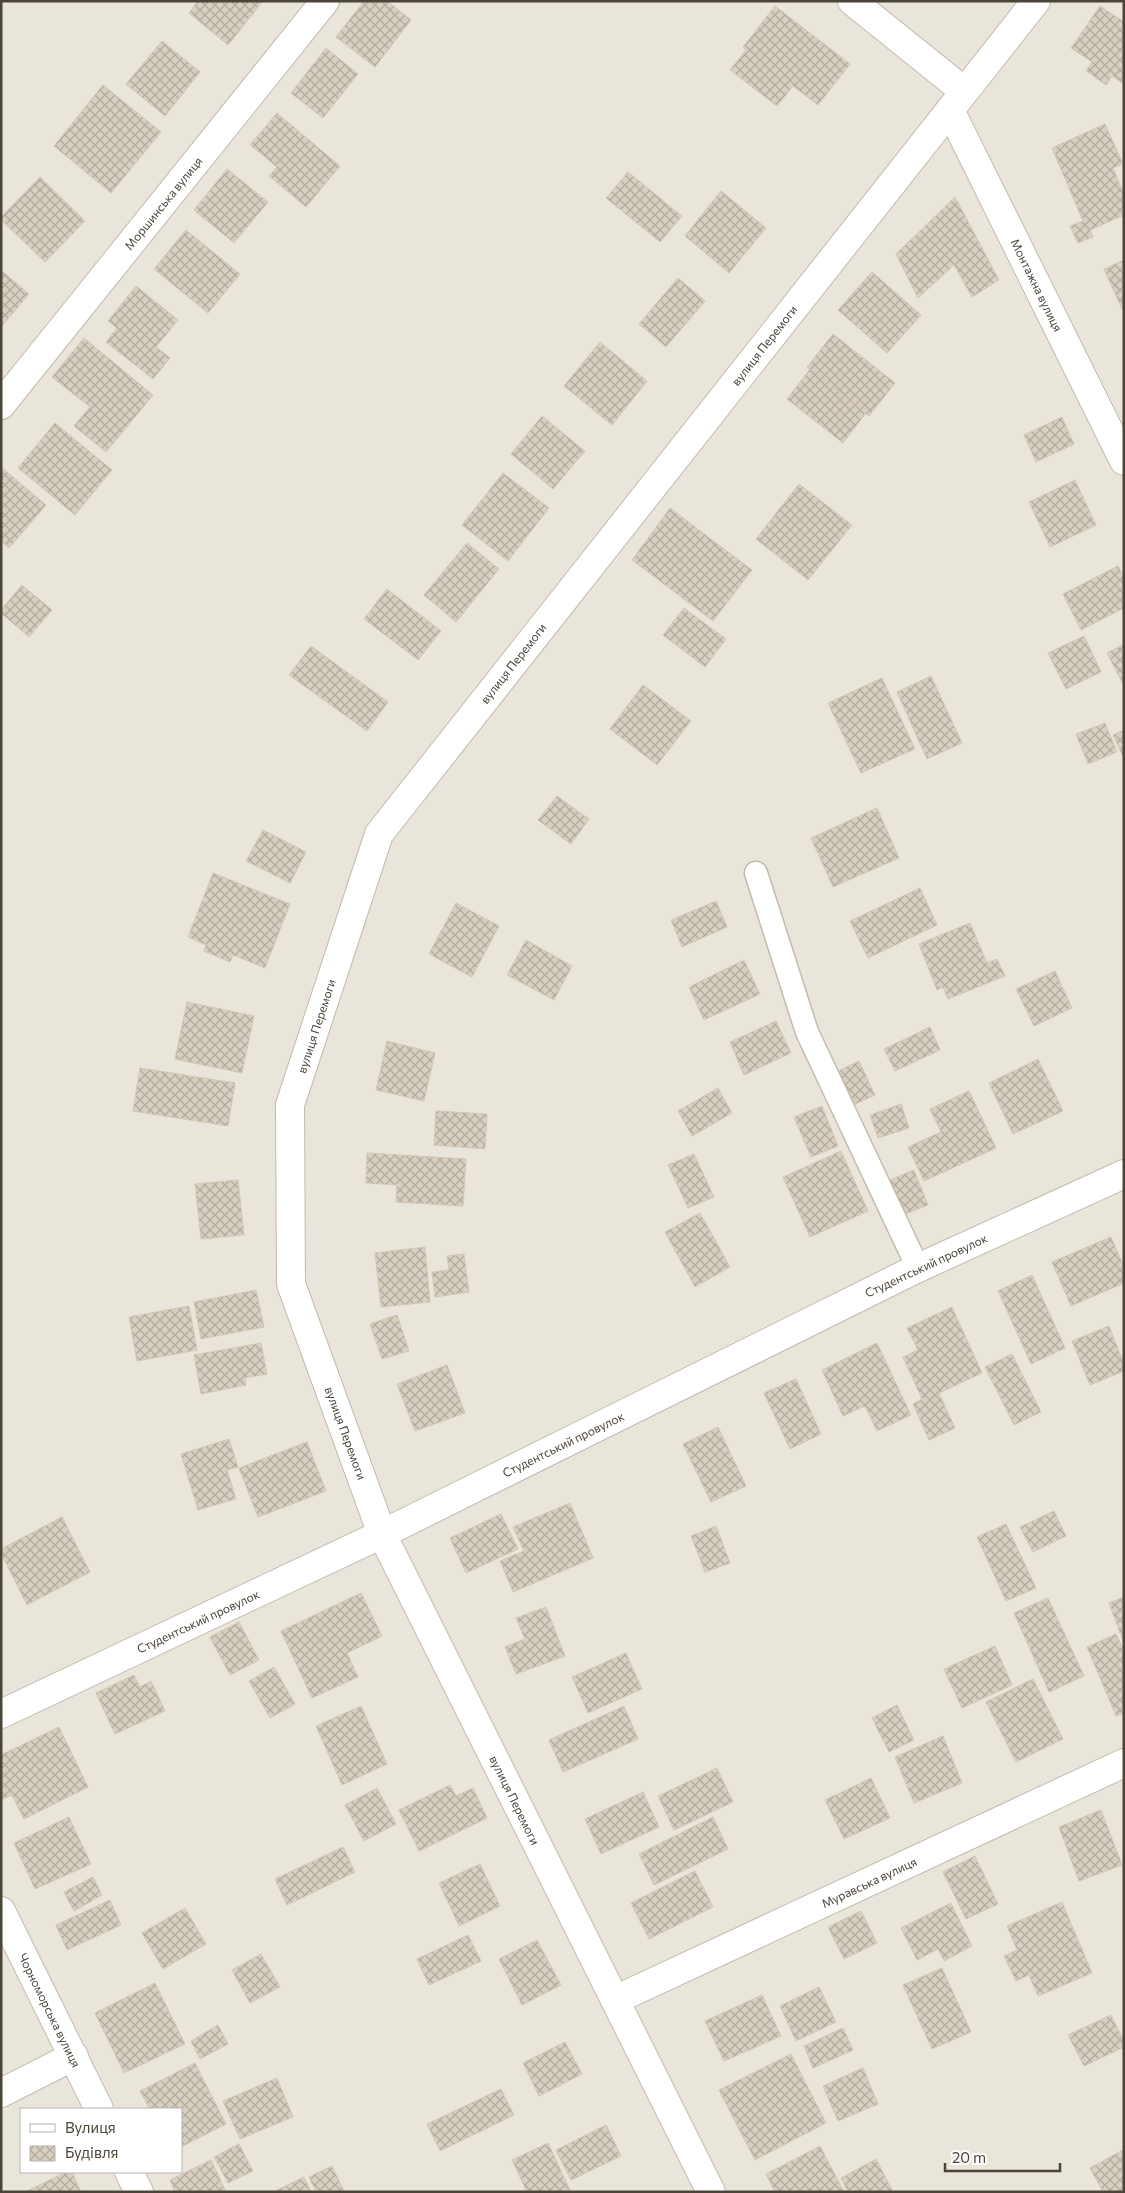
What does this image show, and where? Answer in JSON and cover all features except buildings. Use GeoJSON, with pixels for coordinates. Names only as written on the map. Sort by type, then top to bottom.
{"type":"FeatureCollection","features":[{"type":"Feature","properties":{"kind":"street","name":"Моршинська вулиця"},"geometry":{"type":"LineString","coordinates":[[1,405],[325,1]]}},
{"type":"Feature","properties":{"kind":"street"},"geometry":{"type":"LineString","coordinates":[[852,1],[957,100]]}},
{"type":"Feature","properties":{"kind":"street","name":"вулиця Перемоги"},"geometry":{"type":"LineString","coordinates":[[711,2192],[382,1534],[291,1284],[290,1105],[379,834],[1036,1]]}},
{"type":"Feature","properties":{"kind":"street","name":"Монтажна вулиця"},"geometry":{"type":"LineString","coordinates":[[957,100],[1124,461]]}},
{"type":"Feature","properties":{"kind":"street","name":"Студентський провулок"},"geometry":{"type":"LineString","coordinates":[[1,1714],[382,1534],[918,1268],[1124,1174]]}},
{"type":"Feature","properties":{"kind":"street","name":"Муравська вулиця"},"geometry":{"type":"LineString","coordinates":[[615,2000],[1124,1763]]}},
{"type":"Feature","properties":{"kind":"street","name":"Чорноморська вулиця"},"geometry":{"type":"LineString","coordinates":[[1,1911],[99,2108]]}},
{"type":"Feature","properties":{"kind":"street"},"geometry":{"type":"LineString","coordinates":[[1,2093],[74,2056]]}},
{"type":"Feature","properties":{"kind":"street"},"geometry":{"type":"LineString","coordinates":[[130,2173],[139,2192]]}},
{"type":"Feature","properties":{"kind":"lane"},"geometry":{"type":"LineString","coordinates":[[756,873],[807,1032],[918,1268]]}},
{"type":"Feature","properties":{"kind":"shaded area"},"geometry":{"type":"Polygon","coordinates":[[[1,1],[1124,1],[1124,2192],[1,2192],[1,1]]]}}]}
